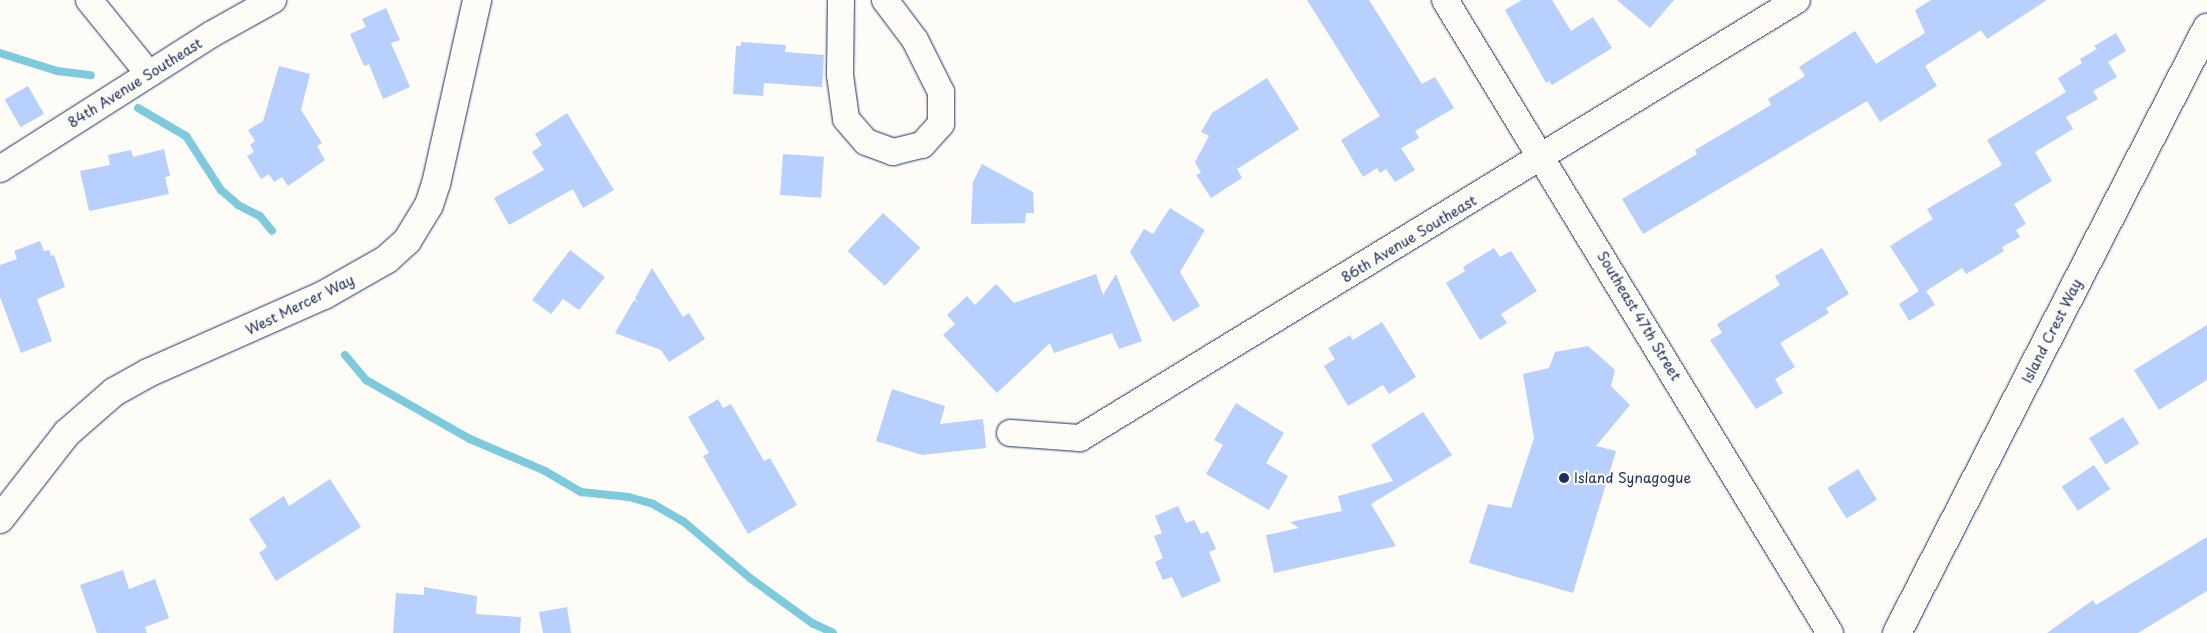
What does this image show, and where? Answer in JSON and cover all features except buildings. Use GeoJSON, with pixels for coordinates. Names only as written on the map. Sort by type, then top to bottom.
{"type":"FeatureCollection","features":[{"type":"Feature","properties":{"kind":"street"},"geometry":{"type":"LineString","coordinates":[[89,0],[149,74]]}},
{"type":"Feature","properties":{"kind":"street","name":"84th Avenue Southeast"},"geometry":{"type":"LineString","coordinates":[[0,169],[149,74],[273,0]]}},
{"type":"Feature","properties":{"kind":"street","name":"West Mercer Way"},"geometry":{"type":"LineString","coordinates":[[0,519],[67,433],[114,392],[148,373],[324,296],[388,259],[407,241],[429,205],[436,184],[477,0]]}},
{"type":"Feature","properties":{"kind":"street"},"geometry":{"type":"LineString","coordinates":[[841,0],[840,75],[846,119],[866,142],[893,152],[922,145],[941,124],[941,92],[915,40],[885,0]]}},
{"type":"Feature","properties":{"kind":"street","name":"Southeast 47th Street"},"geometry":{"type":"LineString","coordinates":[[1445,0],[1830,633]]}},
{"type":"Feature","properties":{"kind":"street","name":"86th Avenue Southeast"},"geometry":{"type":"LineString","coordinates":[[1010,432],[1080,438],[1542,158],[1797,0]]}},
{"type":"Feature","properties":{"kind":"street","name":"Island Crest Way"},"geometry":{"type":"LineString","coordinates":[[1897,633],[2207,28]]}},
{"type":"Feature","properties":{"kind":"waterway"},"geometry":{"type":"LineString","coordinates":[[0,53],[57,71],[91,75]]}},
{"type":"Feature","properties":{"kind":"waterway"},"geometry":{"type":"LineString","coordinates":[[138,108],[186,136],[221,190],[238,205],[260,216],[272,231]]}},
{"type":"Feature","properties":{"kind":"waterway"},"geometry":{"type":"LineString","coordinates":[[345,355],[366,380],[470,439],[545,471],[581,492],[629,497],[653,504],[683,521],[750,578],[812,623],[833,633]]}},
{"type":"Feature","properties":{"kind":"place","name":"Island Synagogue"},"geometry":{"type":"Point","coordinates":[1564,478]}}]}
